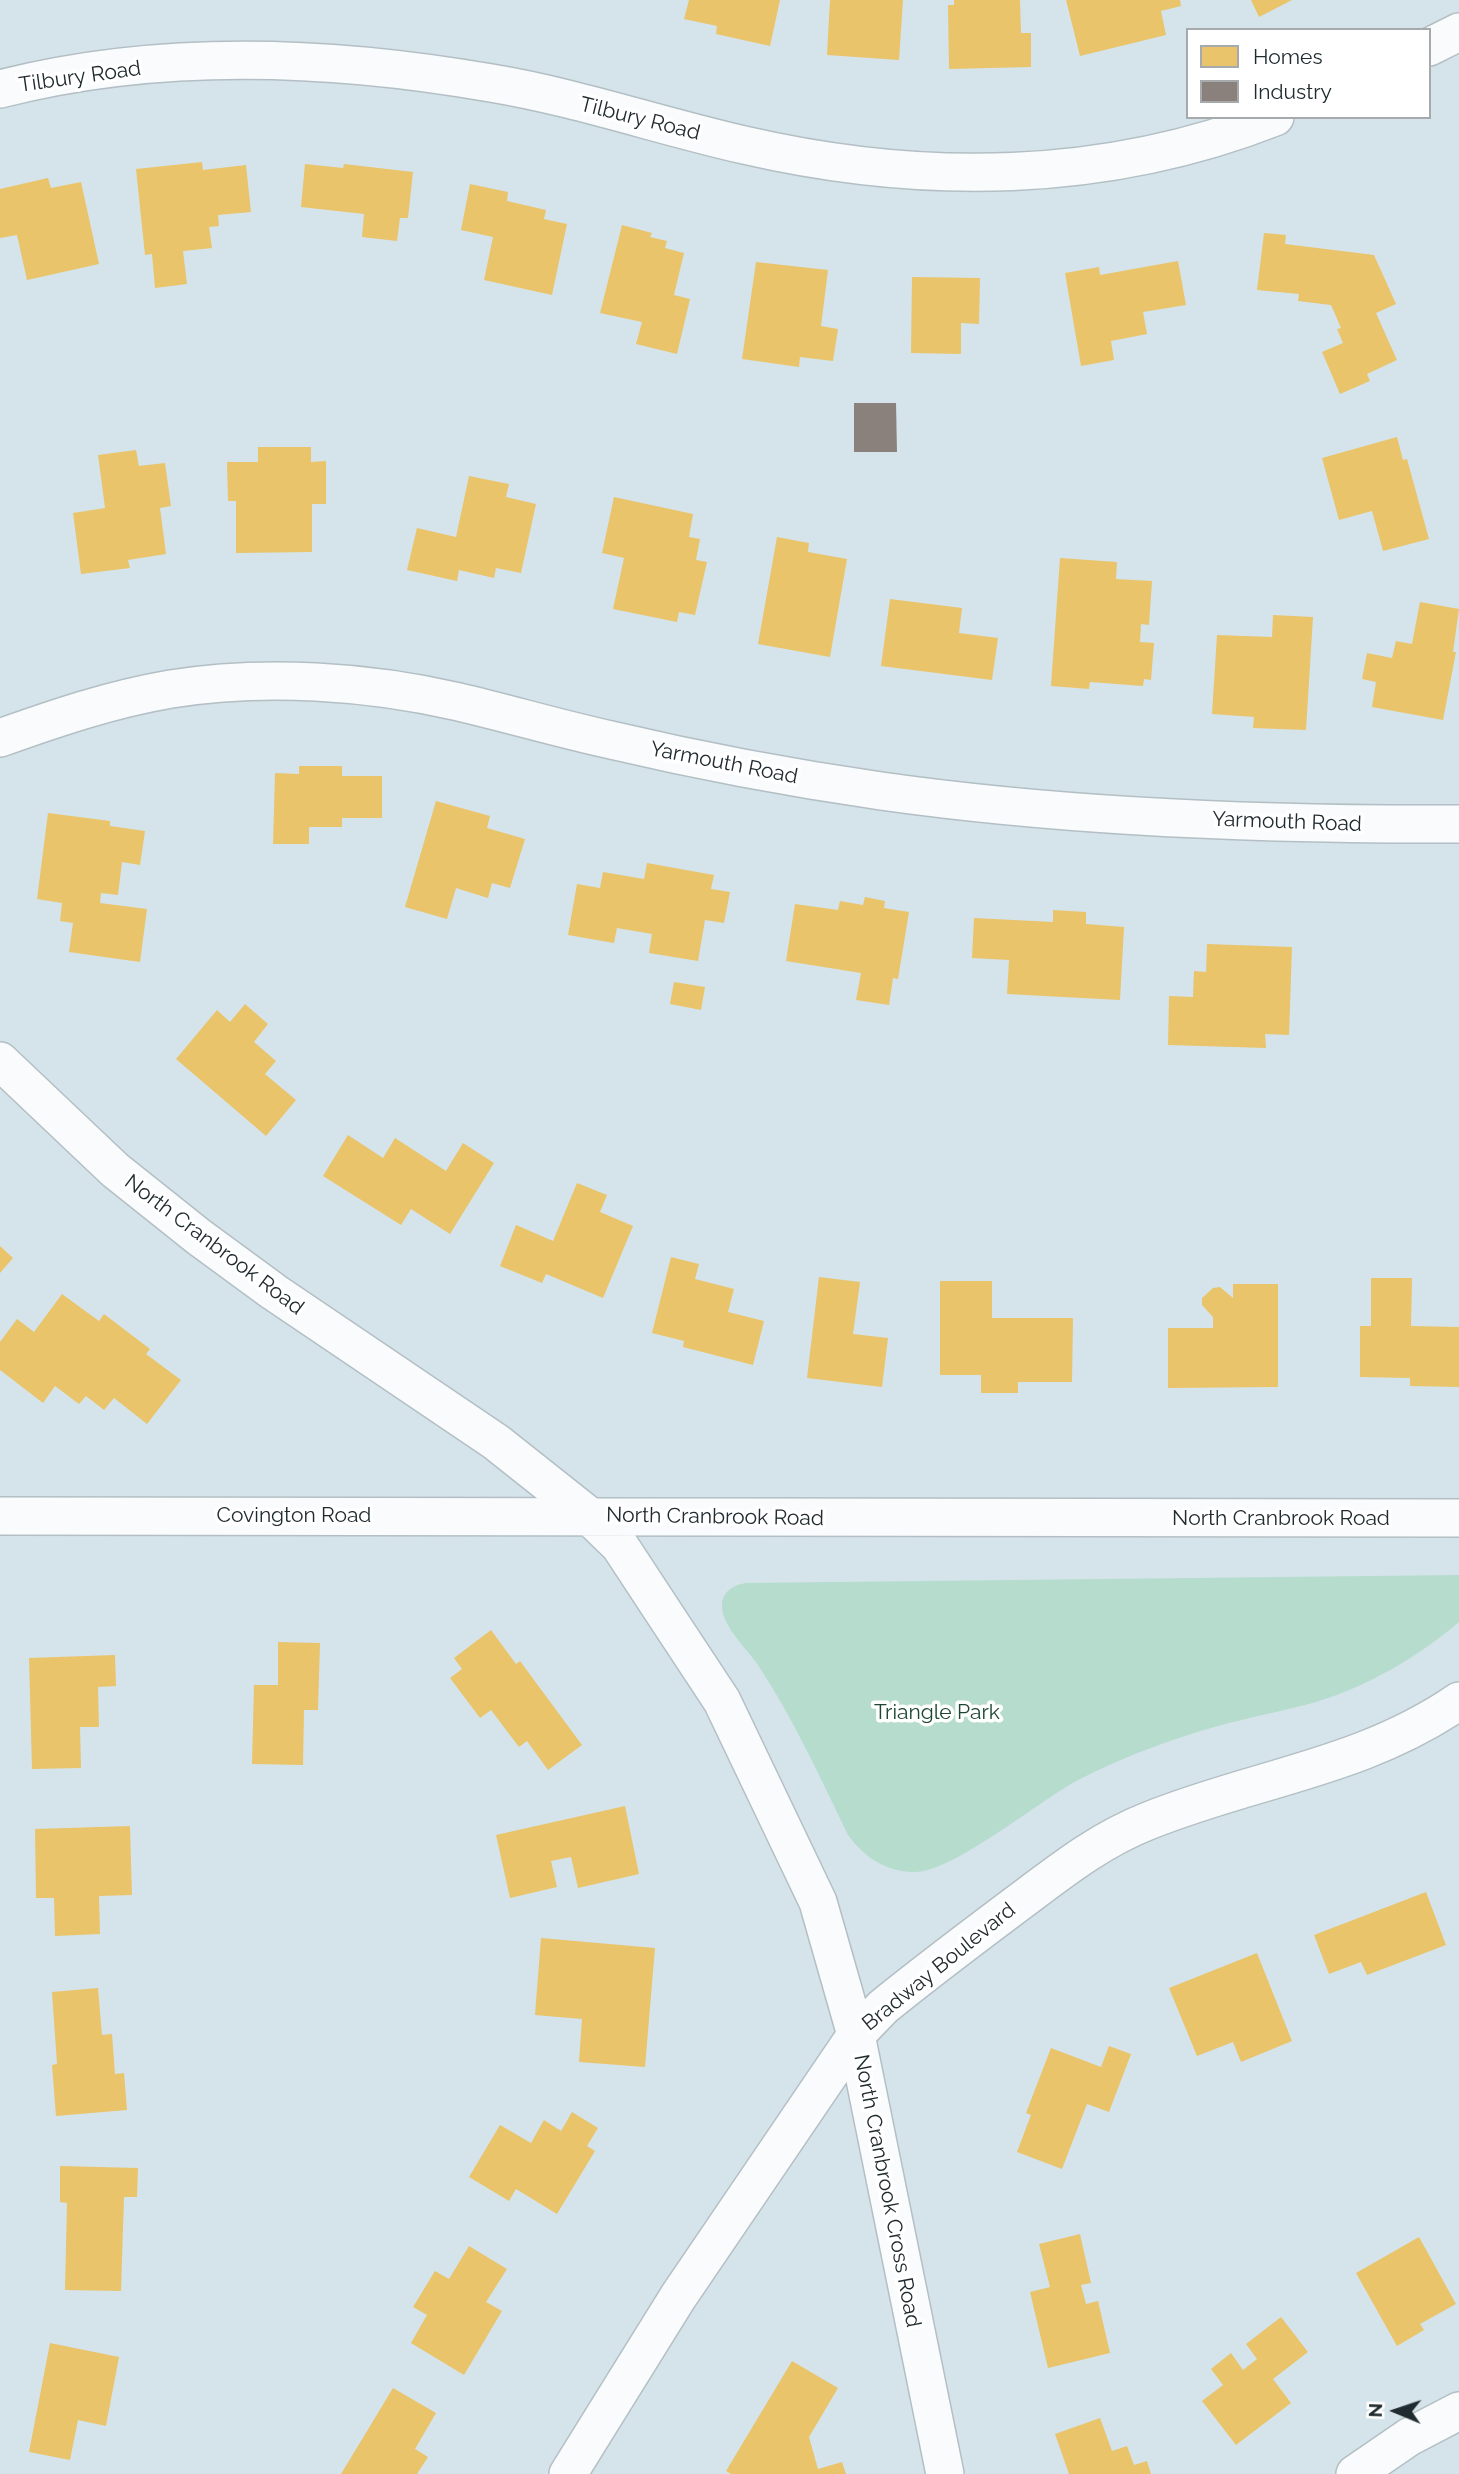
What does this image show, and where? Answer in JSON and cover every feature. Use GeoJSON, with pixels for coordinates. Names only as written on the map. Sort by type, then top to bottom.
{"type":"FeatureCollection","features":[{"type":"Feature","properties":{"kind":"street"},"geometry":{"type":"LineString","coordinates":[[1431,46],[1459,32]]}},
{"type":"Feature","properties":{"kind":"street","name":"Tilbury Road"},"geometry":{"type":"LineString","coordinates":[[0,89],[71,75],[229,60],[296,60],[363,65],[495,83],[748,146],[863,166],[948,174],[1013,174],[1096,166],[1170,151],[1241,131],[1270,119]]}},
{"type":"Feature","properties":{"kind":"street","name":"Yarmouth Road"},"geometry":{"type":"LineString","coordinates":[[0,738],[100,705],[173,689],[297,682],[376,688],[456,701],[612,741],[883,791],[1040,808],[1172,817],[1316,825],[1459,824]]}},
{"type":"Feature","properties":{"kind":"street","name":"North Cranbrook Road"},"geometry":{"type":"LineString","coordinates":[[0,1061],[115,1170],[199,1237],[274,1292],[495,1442],[588,1515],[699,1520],[1459,1518]]}},
{"type":"Feature","properties":{"kind":"street","name":"Covington Road"},"geometry":{"type":"LineString","coordinates":[[0,1516],[588,1515]]}},
{"type":"Feature","properties":{"kind":"street","name":"North Cranbrook Cross Road"},"geometry":{"type":"LineString","coordinates":[[588,1515],[620,1546],[722,1701],[818,1902],[856,2035],[945,2474]]}},
{"type":"Feature","properties":{"kind":"street","name":"Bradway Boulevard"},"geometry":{"type":"LineString","coordinates":[[568,2474],[678,2297],[856,2035],[883,2007],[1086,1852],[1146,1821],[1208,1799],[1341,1761],[1400,1736],[1459,1701]]}},
{"type":"Feature","properties":{"kind":"street"},"geometry":{"type":"LineString","coordinates":[[1355,2474],[1409,2437],[1459,2411]]}},
{"type":"Feature","properties":{"kind":"green space","name":"Triangle Park"},"geometry":{"type":"Polygon","coordinates":[[[1459,1575],[1459,1622],[1392,1669],[1355,1688],[1316,1702],[1200,1731],[1130,1756],[1063,1789],[973,1849],[930,1869],[914,1872],[894,1869],[876,1862],[848,1835],[771,1685],[730,1629],[722,1606],[724,1596],[730,1590],[746,1583],[1459,1575]]]}},
{"type":"Feature","properties":{"kind":"building: Homes"},"geometry":{"type":"Polygon","coordinates":[[[689,0],[780,0],[770,46],[716,34],[717,26],[684,19],[689,0]]]}},
{"type":"Feature","properties":{"kind":"building: Homes"},"geometry":{"type":"Polygon","coordinates":[[[830,0],[903,0],[899,60],[827,55],[830,0]]]}},
{"type":"Feature","properties":{"kind":"building: Homes"},"geometry":{"type":"Polygon","coordinates":[[[954,0],[1020,0],[1021,33],[1031,33],[1031,67],[949,69],[948,5],[954,5],[954,0]]]}},
{"type":"Feature","properties":{"kind":"building: Homes"},"geometry":{"type":"Polygon","coordinates":[[[1066,0],[1180,0],[1181,6],[1161,11],[1166,35],[1080,56],[1066,0]]]}},
{"type":"Feature","properties":{"kind":"building: Homes"},"geometry":{"type":"Polygon","coordinates":[[[1251,0],[1292,0],[1259,17],[1251,0]]]}},
{"type":"Feature","properties":{"kind":"building: Homes"},"geometry":{"type":"Polygon","coordinates":[[[202,162],[203,170],[246,165],[251,212],[218,215],[219,226],[209,227],[212,248],[183,251],[187,284],[155,288],[152,254],[145,255],[136,169],[202,162]]]}},
{"type":"Feature","properties":{"kind":"building: Homes"},"geometry":{"type":"Polygon","coordinates":[[[305,164],[343,168],[344,164],[413,172],[408,218],[400,218],[397,241],[362,237],[364,214],[301,207],[305,164]]]}},
{"type":"Feature","properties":{"kind":"building: Homes"},"geometry":{"type":"Polygon","coordinates":[[[48,178],[51,188],[81,182],[99,264],[27,280],[17,235],[0,238],[0,189],[48,178]]]}},
{"type":"Feature","properties":{"kind":"building: Homes"},"geometry":{"type":"Polygon","coordinates":[[[470,184],[508,192],[507,201],[546,210],[544,219],[567,224],[552,295],[484,280],[493,237],[461,230],[470,184]]]}},
{"type":"Feature","properties":{"kind":"building: Homes"},"geometry":{"type":"Polygon","coordinates":[[[622,225],[652,233],[650,237],[667,241],[665,248],[684,253],[674,295],[690,299],[677,354],[636,344],[642,322],[600,313],[622,225]]]}},
{"type":"Feature","properties":{"kind":"building: Homes"},"geometry":{"type":"Polygon","coordinates":[[[1264,233],[1286,235],[1285,244],[1374,255],[1396,304],[1376,313],[1397,360],[1367,374],[1370,381],[1340,394],[1322,352],[1343,343],[1337,329],[1341,328],[1331,305],[1298,301],[1299,294],[1257,290],[1264,233]]]}},
{"type":"Feature","properties":{"kind":"building: Homes"},"geometry":{"type":"Polygon","coordinates":[[[1178,261],[1186,305],[1143,312],[1147,334],[1111,341],[1114,360],[1081,366],[1065,273],[1099,267],[1100,275],[1178,261]]]}},
{"type":"Feature","properties":{"kind":"building: Homes"},"geometry":{"type":"Polygon","coordinates":[[[756,262],[828,270],[821,326],[838,329],[833,361],[800,357],[799,367],[742,359],[756,262]]]}},
{"type":"Feature","properties":{"kind":"building: Homes"},"geometry":{"type":"Polygon","coordinates":[[[912,277],[980,278],[979,324],[961,323],[961,354],[911,353],[912,277]]]}},
{"type":"Feature","properties":{"kind":"building: Homes"},"geometry":{"type":"Polygon","coordinates":[[[1397,437],[1403,460],[1407,459],[1429,539],[1383,551],[1372,511],[1339,520],[1322,458],[1397,437]]]}},
{"type":"Feature","properties":{"kind":"building: Homes"},"geometry":{"type":"Polygon","coordinates":[[[258,447],[311,447],[311,462],[326,461],[326,504],[312,504],[312,552],[236,553],[236,501],[228,501],[227,462],[258,462],[258,447]]]}},
{"type":"Feature","properties":{"kind":"building: Homes"},"geometry":{"type":"Polygon","coordinates":[[[136,450],[139,466],[165,463],[171,506],[160,508],[166,554],[128,560],[130,568],[81,574],[73,513],[105,508],[98,455],[136,450]]]}},
{"type":"Feature","properties":{"kind":"building: Homes"},"geometry":{"type":"Polygon","coordinates":[[[469,476],[509,484],[506,497],[536,504],[521,573],[496,568],[494,578],[459,570],[457,581],[407,570],[417,528],[456,537],[469,476]]]}},
{"type":"Feature","properties":{"kind":"building: Homes"},"geometry":{"type":"Polygon","coordinates":[[[614,497],[693,514],[689,537],[700,539],[696,560],[707,562],[695,615],[679,612],[677,622],[613,609],[624,558],[602,553],[614,497]]]}},
{"type":"Feature","properties":{"kind":"building: Homes"},"geometry":{"type":"Polygon","coordinates":[[[777,537],[809,543],[808,552],[847,559],[830,657],[758,644],[777,537]]]}},
{"type":"Feature","properties":{"kind":"building: Homes"},"geometry":{"type":"Polygon","coordinates":[[[1060,558],[1117,562],[1116,579],[1152,581],[1149,625],[1141,624],[1140,642],[1154,643],[1151,680],[1144,679],[1143,686],[1090,682],[1089,689],[1051,686],[1060,558]]]}},
{"type":"Feature","properties":{"kind":"building: Homes"},"geometry":{"type":"Polygon","coordinates":[[[890,599],[962,608],[959,633],[998,638],[992,680],[881,666],[890,599]]]}},
{"type":"Feature","properties":{"kind":"building: Homes"},"geometry":{"type":"Polygon","coordinates":[[[1420,602],[1459,609],[1453,652],[1456,652],[1443,720],[1372,707],[1376,682],[1362,679],[1367,653],[1392,658],[1396,641],[1412,644],[1420,602]]]}},
{"type":"Feature","properties":{"kind":"building: Homes"},"geometry":{"type":"Polygon","coordinates":[[[1273,615],[1313,617],[1306,730],[1253,728],[1254,717],[1212,714],[1217,635],[1272,637],[1273,615]]]}},
{"type":"Feature","properties":{"kind":"building: Homes"},"geometry":{"type":"Polygon","coordinates":[[[299,766],[342,766],[342,776],[382,776],[382,818],[342,818],[342,827],[309,827],[309,844],[273,844],[275,773],[299,774],[299,766]]]}},
{"type":"Feature","properties":{"kind":"building: Homes"},"geometry":{"type":"Polygon","coordinates":[[[436,801],[490,816],[487,828],[525,839],[510,888],[492,883],[488,898],[456,888],[447,919],[405,907],[436,801]]]}},
{"type":"Feature","properties":{"kind":"building: Homes"},"geometry":{"type":"Polygon","coordinates":[[[48,813],[110,821],[110,826],[145,831],[140,865],[122,862],[118,895],[101,893],[100,903],[147,909],[140,962],[69,952],[73,923],[60,921],[62,903],[37,899],[48,813]]]}},
{"type":"Feature","properties":{"kind":"building: Homes"},"geometry":{"type":"Polygon","coordinates":[[[647,863],[714,875],[711,889],[730,892],[724,923],[705,920],[698,961],[649,953],[652,934],[617,928],[614,943],[568,935],[577,884],[600,888],[603,872],[644,879],[647,863]]]}},
{"type":"Feature","properties":{"kind":"building: Homes"},"geometry":{"type":"Polygon","coordinates":[[[865,897],[885,901],[884,908],[909,912],[898,979],[893,978],[889,1005],[856,1000],[861,973],[786,961],[795,904],[838,910],[840,901],[863,905],[865,897]]]}},
{"type":"Feature","properties":{"kind":"building: Homes"},"geometry":{"type":"Polygon","coordinates":[[[1053,910],[1086,912],[1086,924],[1124,927],[1120,1000],[1007,994],[1009,960],[972,958],[974,918],[1053,922],[1053,910]]]}},
{"type":"Feature","properties":{"kind":"building: Homes"},"geometry":{"type":"Polygon","coordinates":[[[1207,944],[1292,947],[1289,1035],[1265,1034],[1266,1048],[1168,1045],[1169,996],[1193,997],[1194,971],[1206,972],[1207,944]]]}},
{"type":"Feature","properties":{"kind":"building: Homes"},"geometry":{"type":"Polygon","coordinates":[[[674,982],[705,987],[701,1010],[670,1004],[674,982]]]}},
{"type":"Feature","properties":{"kind":"building: Homes"},"geometry":{"type":"Polygon","coordinates":[[[245,1004],[268,1024],[254,1042],[276,1061],[265,1074],[296,1100],[266,1136],[176,1059],[217,1010],[230,1022],[245,1004]]]}},
{"type":"Feature","properties":{"kind":"building: Homes"},"geometry":{"type":"Polygon","coordinates":[[[348,1135],[383,1158],[395,1138],[446,1171],[463,1143],[494,1163],[450,1234],[411,1209],[401,1225],[323,1176],[348,1135]]]}},
{"type":"Feature","properties":{"kind":"building: Homes"},"geometry":{"type":"Polygon","coordinates":[[[577,1183],[607,1195],[600,1212],[633,1226],[603,1298],[546,1274],[542,1283],[500,1266],[516,1225],[553,1241],[577,1183]]]}},
{"type":"Feature","properties":{"kind":"building: Homes"},"geometry":{"type":"Polygon","coordinates":[[[0,1246],[13,1258],[0,1273],[0,1246]]]}},
{"type":"Feature","properties":{"kind":"building: Homes"},"geometry":{"type":"Polygon","coordinates":[[[671,1257],[699,1264],[695,1279],[734,1289],[728,1312],[764,1321],[753,1365],[683,1347],[684,1341],[652,1333],[671,1257]]]}},
{"type":"Feature","properties":{"kind":"building: Homes"},"geometry":{"type":"Polygon","coordinates":[[[819,1277],[860,1282],[853,1334],[888,1338],[882,1387],[807,1378],[819,1277]]]}},
{"type":"Feature","properties":{"kind":"building: Homes"},"geometry":{"type":"Polygon","coordinates":[[[1371,1278],[1412,1278],[1411,1326],[1459,1327],[1459,1387],[1410,1386],[1410,1378],[1360,1377],[1360,1326],[1371,1326],[1371,1278]]]}},
{"type":"Feature","properties":{"kind":"building: Homes"},"geometry":{"type":"Polygon","coordinates":[[[940,1281],[992,1281],[992,1318],[1073,1318],[1072,1382],[1018,1382],[1018,1393],[981,1393],[981,1375],[940,1375],[940,1281]]]}},
{"type":"Feature","properties":{"kind":"building: Homes"},"geometry":{"type":"Polygon","coordinates":[[[1233,1284],[1278,1284],[1278,1387],[1168,1388],[1168,1328],[1213,1328],[1213,1317],[1202,1305],[1202,1298],[1213,1288],[1220,1287],[1233,1298],[1233,1284]]]}},
{"type":"Feature","properties":{"kind":"building: Homes"},"geometry":{"type":"Polygon","coordinates":[[[62,1294],[99,1321],[104,1314],[150,1349],[146,1354],[181,1380],[147,1424],[114,1398],[104,1410],[86,1396],[79,1404],[55,1386],[43,1403],[0,1370],[0,1342],[17,1319],[34,1332],[62,1294]]]}},
{"type":"Feature","properties":{"kind":"building: Homes"},"geometry":{"type":"Polygon","coordinates":[[[491,1630],[516,1664],[520,1661],[582,1745],[548,1770],[527,1741],[519,1747],[491,1710],[480,1718],[450,1678],[462,1669],[454,1658],[491,1630]]]}},
{"type":"Feature","properties":{"kind":"building: Homes"},"geometry":{"type":"Polygon","coordinates":[[[278,1642],[320,1643],[318,1710],[304,1710],[303,1765],[252,1764],[254,1685],[278,1685],[278,1642]]]}},
{"type":"Feature","properties":{"kind":"building: Homes"},"geometry":{"type":"Polygon","coordinates":[[[115,1655],[116,1686],[98,1687],[99,1727],[80,1727],[81,1768],[32,1769],[29,1658],[115,1655]]]}},
{"type":"Feature","properties":{"kind":"building: Homes"},"geometry":{"type":"Polygon","coordinates":[[[625,1806],[639,1874],[578,1888],[571,1857],[551,1861],[557,1887],[510,1898],[496,1835],[625,1806]]]}},
{"type":"Feature","properties":{"kind":"building: Homes"},"geometry":{"type":"Polygon","coordinates":[[[130,1826],[132,1895],[99,1896],[100,1934],[55,1936],[54,1898],[36,1898],[35,1829],[130,1826]]]}},
{"type":"Feature","properties":{"kind":"building: Homes"},"geometry":{"type":"Polygon","coordinates":[[[1426,1892],[1446,1945],[1367,1975],[1361,1962],[1329,1974],[1314,1935],[1426,1892]]]}},
{"type":"Feature","properties":{"kind":"building: Homes"},"geometry":{"type":"Polygon","coordinates":[[[541,1938],[655,1948],[645,2067],[579,2062],[582,2019],[535,2015],[541,1938]]]}},
{"type":"Feature","properties":{"kind":"building: Homes"},"geometry":{"type":"Polygon","coordinates":[[[1257,1953],[1292,2041],[1241,2062],[1233,2042],[1197,2056],[1169,1988],[1257,1953]]]}},
{"type":"Feature","properties":{"kind":"building: Homes"},"geometry":{"type":"Polygon","coordinates":[[[98,1988],[102,2035],[112,2034],[115,2074],[124,2073],[127,2110],[56,2116],[52,2065],[57,2064],[52,1992],[98,1988]]]}},
{"type":"Feature","properties":{"kind":"building: Homes"},"geometry":{"type":"Polygon","coordinates":[[[1109,2046],[1131,2054],[1109,2112],[1087,2104],[1062,2169],[1017,2152],[1031,2115],[1026,2113],[1051,2048],[1101,2067],[1109,2046]]]}},
{"type":"Feature","properties":{"kind":"building: Homes"},"geometry":{"type":"Polygon","coordinates":[[[572,2112],[598,2128],[587,2146],[595,2151],[557,2214],[516,2189],[509,2201],[469,2177],[500,2125],[531,2143],[544,2120],[561,2131],[572,2112]]]}},
{"type":"Feature","properties":{"kind":"building: Homes"},"geometry":{"type":"Polygon","coordinates":[[[60,2166],[138,2168],[137,2197],[124,2197],[121,2291],[65,2290],[67,2203],[60,2202],[60,2166]]]}},
{"type":"Feature","properties":{"kind":"building: Homes"},"geometry":{"type":"Polygon","coordinates":[[[1080,2234],[1091,2283],[1081,2285],[1086,2304],[1098,2301],[1110,2353],[1048,2368],[1030,2292],[1050,2287],[1039,2244],[1080,2234]]]}},
{"type":"Feature","properties":{"kind":"building: Homes"},"geometry":{"type":"Polygon","coordinates":[[[1419,2237],[1456,2304],[1420,2324],[1424,2330],[1397,2346],[1356,2273],[1419,2237]]]}},
{"type":"Feature","properties":{"kind":"building: Homes"},"geometry":{"type":"Polygon","coordinates":[[[469,2246],[507,2269],[486,2302],[502,2311],[464,2375],[411,2343],[427,2315],[413,2307],[435,2271],[449,2279],[469,2246]]]}},
{"type":"Feature","properties":{"kind":"building: Homes"},"geometry":{"type":"Polygon","coordinates":[[[1281,2317],[1308,2352],[1273,2379],[1291,2403],[1236,2445],[1202,2401],[1223,2385],[1211,2369],[1231,2353],[1243,2370],[1257,2359],[1246,2344],[1281,2317]]]}},
{"type":"Feature","properties":{"kind":"building: Homes"},"geometry":{"type":"Polygon","coordinates":[[[50,2343],[119,2357],[106,2426],[78,2420],[70,2460],[29,2452],[50,2343]]]}},
{"type":"Feature","properties":{"kind":"building: Homes"},"geometry":{"type":"Polygon","coordinates":[[[792,2361],[838,2388],[809,2437],[818,2469],[842,2462],[846,2474],[731,2474],[726,2471],[792,2361]]]}},
{"type":"Feature","properties":{"kind":"building: Homes"},"geometry":{"type":"Polygon","coordinates":[[[393,2388],[436,2413],[415,2449],[428,2457],[417,2474],[341,2474],[393,2388]]]}},
{"type":"Feature","properties":{"kind":"building: Homes"},"geometry":{"type":"Polygon","coordinates":[[[1100,2418],[1112,2451],[1127,2446],[1134,2465],[1147,2461],[1151,2474],[1069,2474],[1055,2434],[1100,2418]]]}},
{"type":"Feature","properties":{"kind":"building: Industry"},"geometry":{"type":"Polygon","coordinates":[[[854,403],[896,403],[897,452],[854,452],[854,403]]]}}]}
